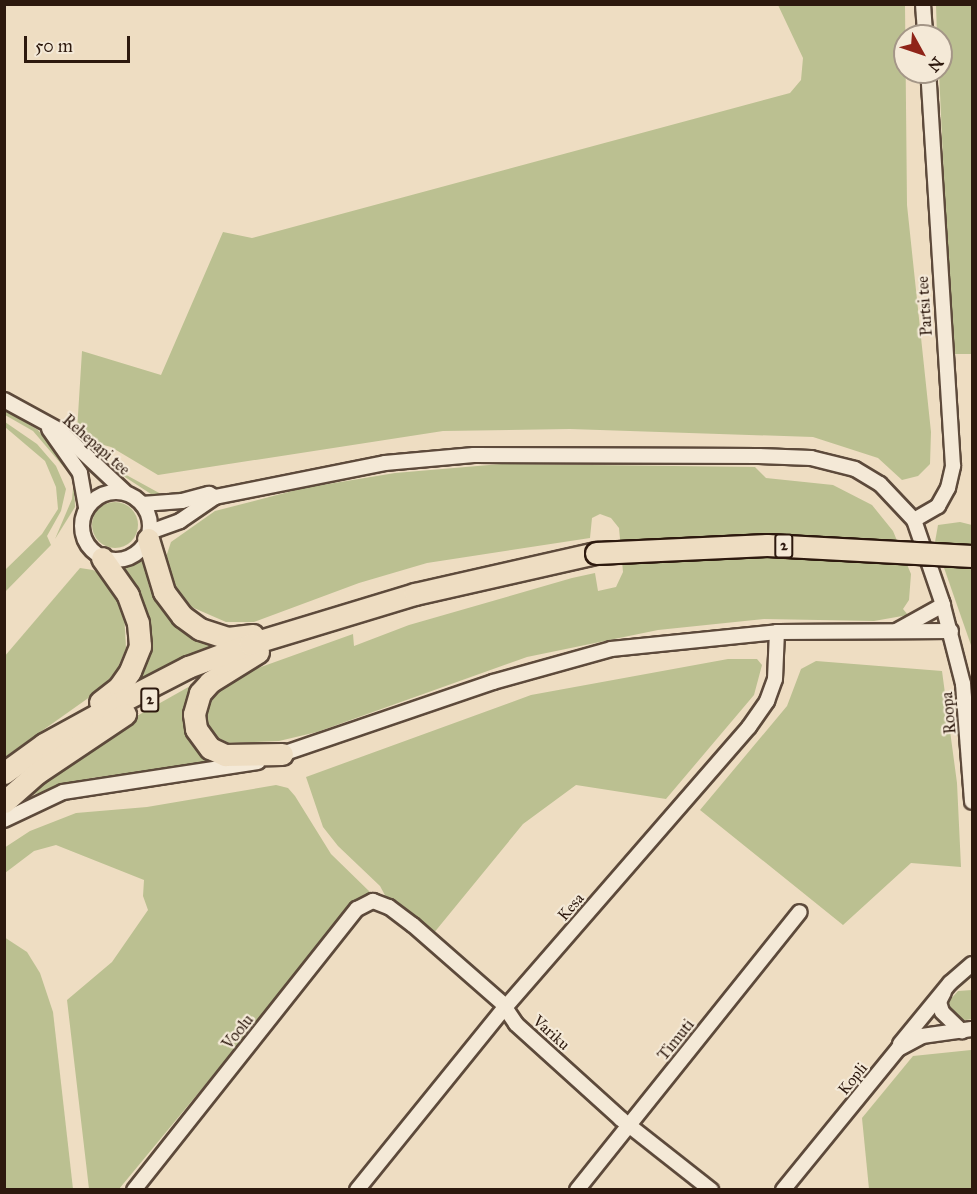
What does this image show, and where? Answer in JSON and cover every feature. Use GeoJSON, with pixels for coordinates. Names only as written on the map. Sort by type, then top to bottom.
{"type":"FeatureCollection","features":[{"type":"Feature","properties":{"kind":"highway"},"geometry":{"type":"LineString","coordinates":[[149,535],[164,592],[182,616],[200,629],[228,639],[313,626]]}},
{"type":"Feature","properties":{"kind":"highway","name":"2"},"geometry":{"type":"LineString","coordinates":[[4,773],[44,744],[188,667],[415,594],[596,553],[767,545],[972,556]]}},
{"type":"Feature","properties":{"kind":"highway"},"geometry":{"type":"LineString","coordinates":[[44,744],[119,687],[130,671],[140,646],[138,623],[128,595],[102,558]]}},
{"type":"Feature","properties":{"kind":"highway"},"geometry":{"type":"LineString","coordinates":[[282,754],[237,757],[210,748],[196,729],[196,702],[210,682],[239,661],[313,626]]}},
{"type":"Feature","properties":{"kind":"highway","name":"2"},"geometry":{"type":"LineString","coordinates":[[4,802],[37,773],[152,698],[190,677],[313,626]]}},
{"type":"Feature","properties":{"kind":"street"},"geometry":{"type":"LineString","coordinates":[[923,4],[924,24]]}},
{"type":"Feature","properties":{"kind":"street","name":"Partsi tee"},"geometry":{"type":"LineString","coordinates":[[914,520],[938,506],[948,488],[953,466],[929,84]]}},
{"type":"Feature","properties":{"kind":"street","name":"Rehepapi tee"},"geometry":{"type":"LineString","coordinates":[[4,400],[58,430],[126,493]]}},
{"type":"Feature","properties":{"kind":"street","name":"Rehepapi tee"},"geometry":{"type":"LineString","coordinates":[[44,423],[80,473],[86,508]]}},
{"type":"Feature","properties":{"kind":"street"},"geometry":{"type":"LineString","coordinates":[[149,535],[150,522],[142,504],[126,493],[103,494],[86,508],[82,534],[93,552],[113,561],[134,556],[149,535],[180,521],[215,497],[385,463],[474,455],[811,458],[855,469],[880,484],[914,520]]}},
{"type":"Feature","properties":{"kind":"street"},"geometry":{"type":"LineString","coordinates":[[142,504],[182,501],[208,494],[215,497]]}},
{"type":"Feature","properties":{"kind":"street","name":"Roopa"},"geometry":{"type":"LineString","coordinates":[[914,520],[951,631],[963,684],[972,802]]}},
{"type":"Feature","properties":{"kind":"street"},"geometry":{"type":"LineString","coordinates":[[896,631],[943,605]]}},
{"type":"Feature","properties":{"kind":"street"},"geometry":{"type":"LineString","coordinates":[[4,819],[63,792],[221,769],[282,754],[493,682],[611,649],[777,632],[951,631]]}},
{"type":"Feature","properties":{"kind":"street","name":"Kesa"},"geometry":{"type":"LineString","coordinates":[[357,1190],[503,1010],[749,727],[767,701],[775,679],[777,632]]}},
{"type":"Feature","properties":{"kind":"street","name":"Variku"},"geometry":{"type":"LineString","coordinates":[[373,901],[388,907],[413,925],[502,1003],[503,1010],[628,1125],[711,1190]]}},
{"type":"Feature","properties":{"kind":"street","name":"Voolu"},"geometry":{"type":"LineString","coordinates":[[134,1190],[357,909],[373,901]]}},
{"type":"Feature","properties":{"kind":"street","name":"Timuti"},"geometry":{"type":"LineString","coordinates":[[577,1190],[800,912]]}},
{"type":"Feature","properties":{"kind":"street"},"geometry":{"type":"LineString","coordinates":[[898,1049],[950,983],[972,964]]}},
{"type":"Feature","properties":{"kind":"street"},"geometry":{"type":"LineString","coordinates":[[950,983],[939,1002],[942,1012],[967,1030]]}},
{"type":"Feature","properties":{"kind":"street","name":"Kopli"},"geometry":{"type":"LineString","coordinates":[[783,1190],[898,1049],[922,1036],[967,1030]]}},
{"type":"Feature","properties":{"kind":"green space"},"geometry":{"type":"Polygon","coordinates":[[[778,5],[905,5],[905,24],[893,24],[893,84],[906,84],[907,205],[931,432],[930,464],[918,476],[902,480],[878,458],[813,437],[570,429],[443,431],[158,475],[111,447],[89,441],[77,431],[82,351],[161,375],[223,232],[252,238],[790,93],[801,80],[803,58],[778,5]]]}},
{"type":"Feature","properties":{"kind":"green space"},"geometry":{"type":"Polygon","coordinates":[[[936,5],[972,5],[972,354],[952,354],[940,84],[953,84],[953,24],[937,24],[936,5]]]}},
{"type":"Feature","properties":{"kind":"green space"},"geometry":{"type":"Polygon","coordinates":[[[4,409],[38,430],[72,471],[68,472],[33,431],[5,415],[4,409]]]}},
{"type":"Feature","properties":{"kind":"green space"},"geometry":{"type":"Polygon","coordinates":[[[5,422],[37,444],[56,466],[66,489],[61,511],[47,536],[51,545],[5,592],[5,570],[42,534],[58,509],[56,487],[45,461],[5,427],[5,422]]]}},
{"type":"Feature","properties":{"kind":"green space"},"geometry":{"type":"Polygon","coordinates":[[[99,460],[161,494],[220,486],[175,497],[154,496],[99,460]]]}},
{"type":"Feature","properties":{"kind":"green space"},"geometry":{"type":"Polygon","coordinates":[[[501,464],[755,467],[766,478],[833,485],[872,505],[893,531],[911,574],[909,600],[903,609],[908,615],[874,621],[764,619],[658,630],[527,657],[317,732],[279,741],[229,743],[211,734],[203,713],[208,699],[236,676],[353,634],[354,646],[409,625],[572,578],[595,573],[598,591],[616,587],[623,572],[619,528],[611,518],[600,514],[592,518],[590,538],[427,563],[359,583],[254,622],[226,622],[187,605],[169,573],[166,557],[171,542],[215,511],[304,488],[395,473],[501,464]]]}},
{"type":"Feature","properties":{"kind":"green space"},"geometry":{"type":"Polygon","coordinates":[[[74,478],[75,507],[55,539],[72,499],[74,478]]]}},
{"type":"Feature","properties":{"kind":"green space"},"geometry":{"type":"Polygon","coordinates":[[[115,502],[131,509],[138,525],[131,541],[115,548],[99,541],[92,525],[99,509],[115,502]]]}},
{"type":"Feature","properties":{"kind":"green space"},"geometry":{"type":"Polygon","coordinates":[[[960,522],[972,525],[972,648],[935,542],[938,525],[960,522]]]}},
{"type":"Feature","properties":{"kind":"green space"},"geometry":{"type":"Polygon","coordinates":[[[143,561],[150,590],[165,614],[186,632],[218,645],[134,683],[132,584],[122,568],[143,561]]]}},
{"type":"Feature","properties":{"kind":"green space"},"geometry":{"type":"Polygon","coordinates":[[[80,568],[93,570],[104,577],[124,612],[126,648],[116,672],[94,694],[5,757],[4,657],[80,568]]]}},
{"type":"Feature","properties":{"kind":"green space"},"geometry":{"type":"Polygon","coordinates":[[[728,659],[757,659],[762,665],[754,695],[666,799],[576,785],[523,824],[433,934],[387,899],[380,886],[338,846],[323,827],[306,777],[531,695],[728,659]]]}},
{"type":"Feature","properties":{"kind":"green space"},"geometry":{"type":"Polygon","coordinates":[[[816,661],[942,671],[957,783],[961,867],[911,863],[843,925],[700,810],[787,706],[801,669],[816,661]]]}},
{"type":"Feature","properties":{"kind":"green space"},"geometry":{"type":"Polygon","coordinates":[[[192,685],[185,707],[189,736],[213,764],[91,778],[28,796],[37,785],[112,730],[192,685]]]}},
{"type":"Feature","properties":{"kind":"green space"},"geometry":{"type":"Polygon","coordinates":[[[276,785],[288,788],[331,854],[371,893],[357,901],[119,1189],[89,1189],[67,1000],[112,962],[148,910],[143,896],[144,880],[56,845],[34,851],[5,873],[4,848],[30,831],[76,813],[147,807],[276,785]]]}},
{"type":"Feature","properties":{"kind":"green space"},"geometry":{"type":"Polygon","coordinates":[[[4,937],[27,952],[40,973],[53,1012],[73,1189],[5,1189],[4,937]]]}},
{"type":"Feature","properties":{"kind":"green space"},"geometry":{"type":"Polygon","coordinates":[[[972,990],[972,1019],[960,1021],[948,1010],[949,1001],[958,991],[972,990]]]}},
{"type":"Feature","properties":{"kind":"green space"},"geometry":{"type":"Polygon","coordinates":[[[971,1050],[972,1189],[869,1189],[862,1118],[913,1056],[971,1050]]]}}]}
